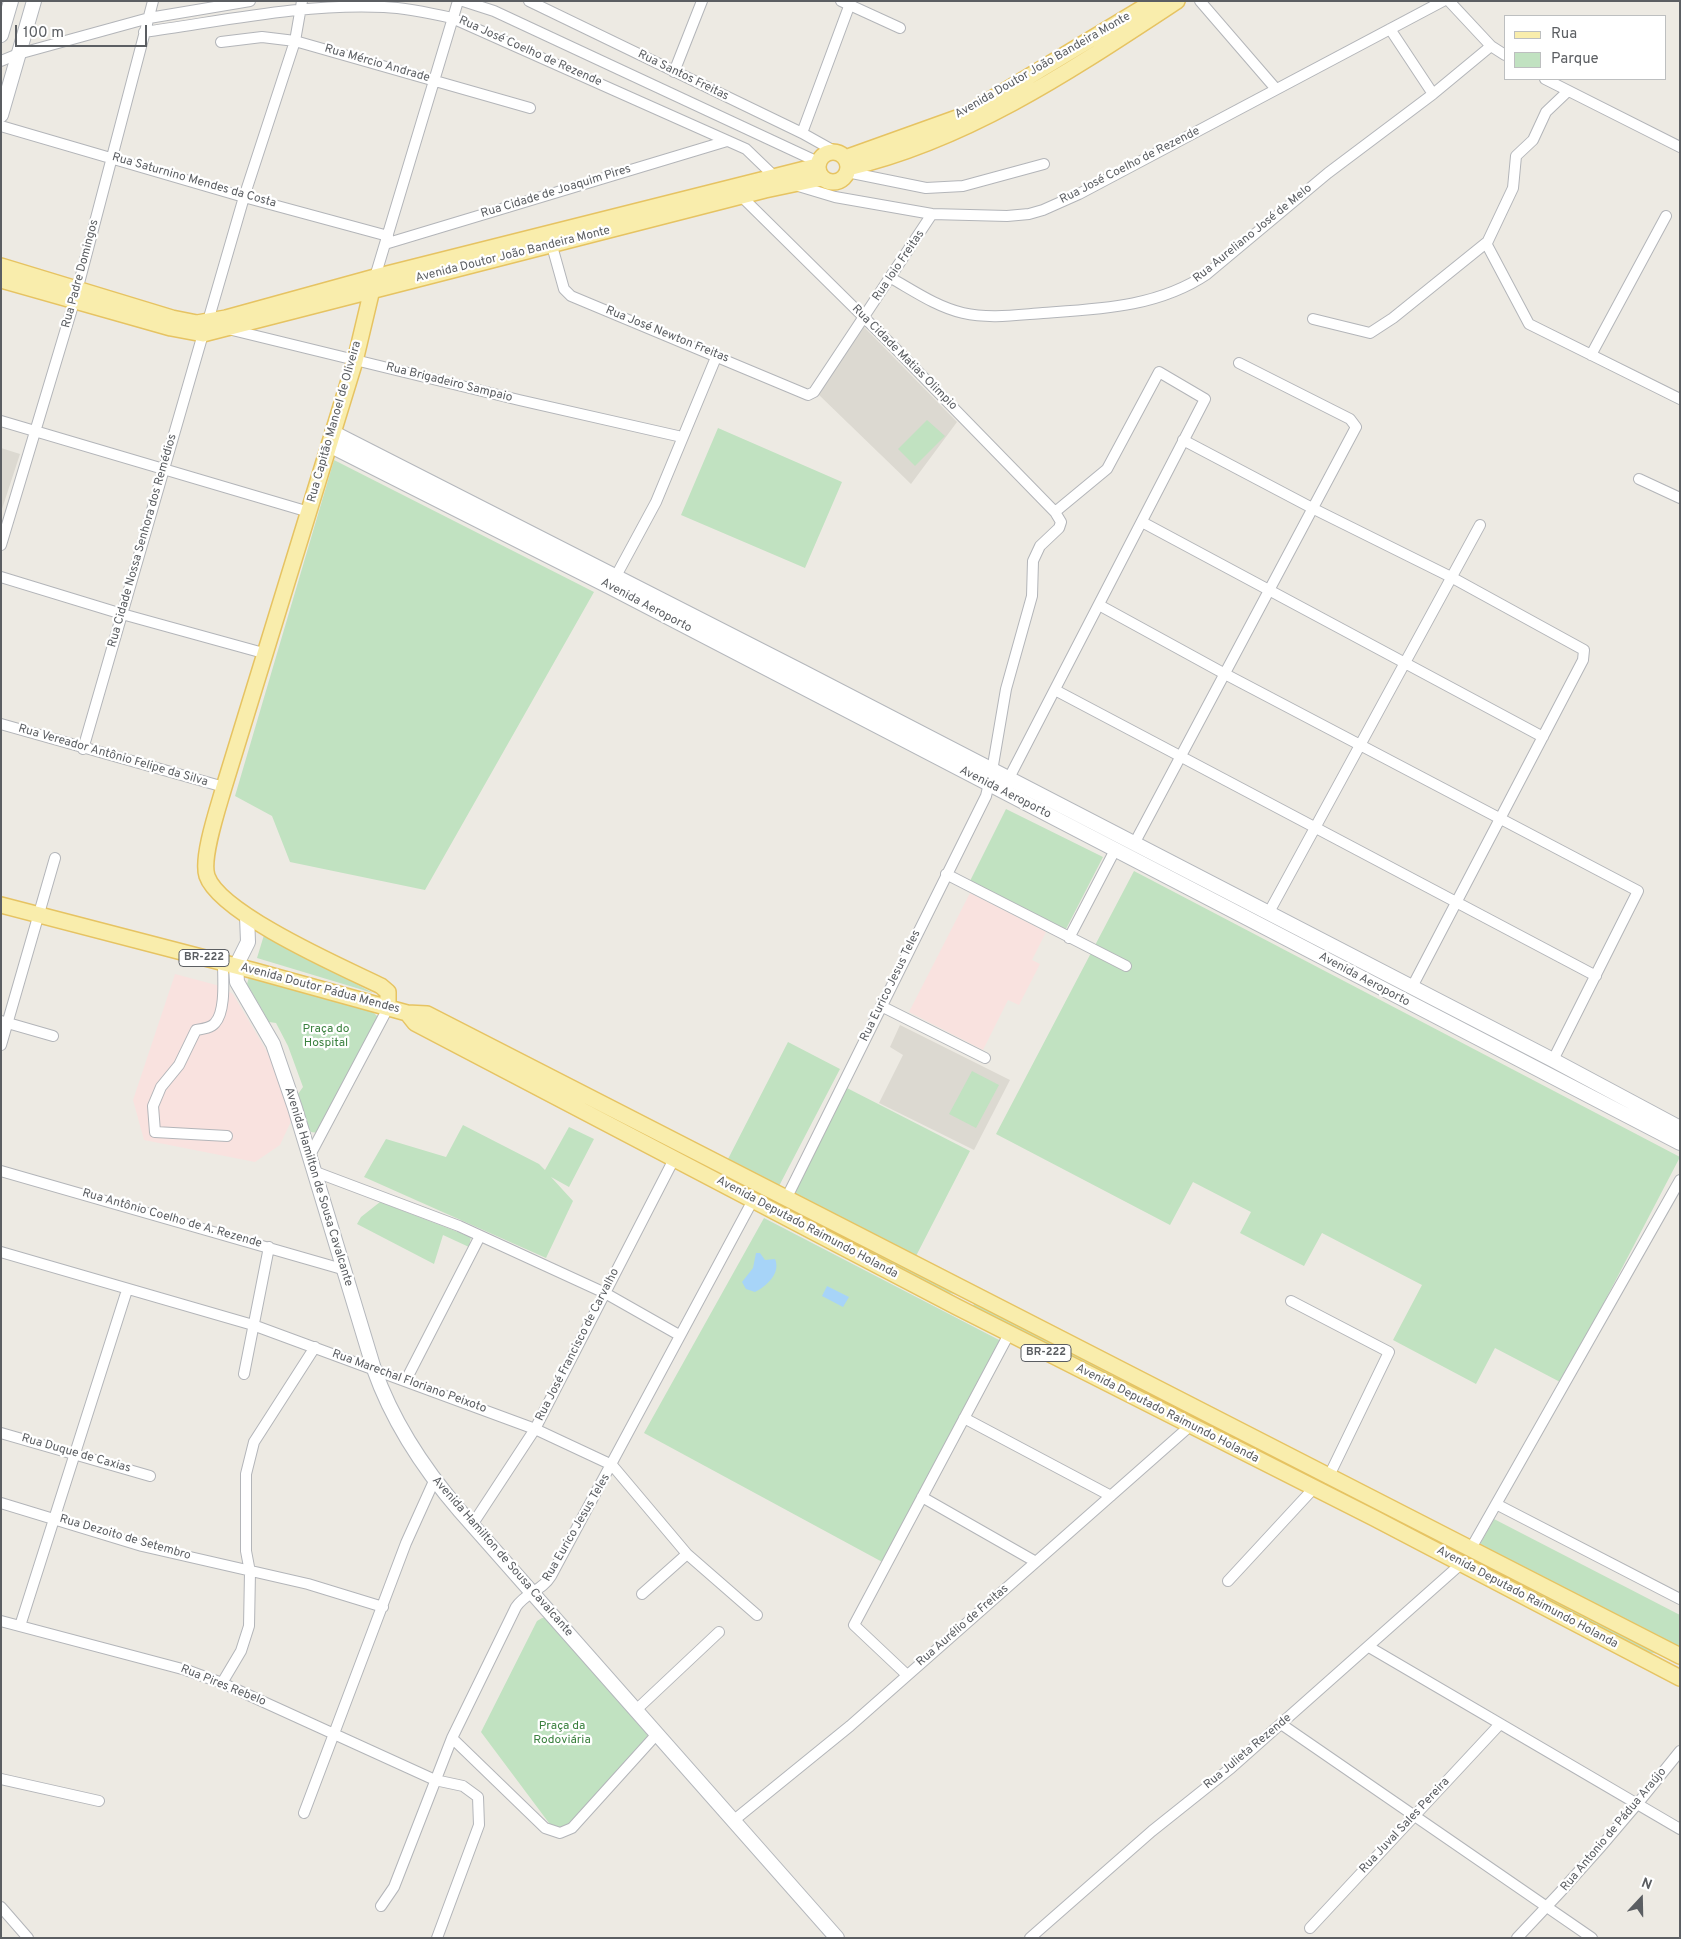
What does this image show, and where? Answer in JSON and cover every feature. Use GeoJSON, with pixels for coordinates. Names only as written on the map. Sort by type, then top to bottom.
{"type":"FeatureCollection","features":[{"type":"Feature","properties":{"kind":"main road","name":"Avenida Doutor João Bandeira Monte"},"geometry":{"type":"LineString","coordinates":[[844,162],[964,114],[1154,1]]}},
{"type":"Feature","properties":{"kind":"main road","name":"Avenida Doutor João Bandeira Monte"},"geometry":{"type":"LineString","coordinates":[[844,162],[882,159],[961,129],[1023,97],[1114,43],[1177,1]]}},
{"type":"Feature","properties":{"kind":"main road"},"geometry":{"type":"LineString","coordinates":[[823,155],[844,162],[842,179],[834,182],[819,169],[823,155]]}},
{"type":"Feature","properties":{"kind":"main road","name":"Avenida Doutor João Bandeira Monte"},"geometry":{"type":"LineString","coordinates":[[75,296],[172,323],[197,323],[206,328],[227,324],[774,176],[819,169]]}},
{"type":"Feature","properties":{"kind":"main road","name":"Avenida Doutor João Bandeira Monte"},"geometry":{"type":"LineString","coordinates":[[373,284],[552,246],[792,184],[819,169]]}},
{"type":"Feature","properties":{"kind":"main road"},"geometry":{"type":"LineString","coordinates":[[1,266],[75,296]]}},
{"type":"Feature","properties":{"kind":"main road"},"geometry":{"type":"LineString","coordinates":[[1,280],[75,296]]}},
{"type":"Feature","properties":{"kind":"main road","name":"Rua Capitão Manoel de Oliveira"},"geometry":{"type":"LineString","coordinates":[[247,916],[216,889],[211,843],[224,787],[267,654],[355,360],[373,284]]}},
{"type":"Feature","properties":{"kind":"main road","name":"Avenida Doutor Pádua Mendes"},"geometry":{"type":"LineString","coordinates":[[1,906],[229,965],[414,1016]]}},
{"type":"Feature","properties":{"kind":"main road"},"geometry":{"type":"LineString","coordinates":[[247,916],[381,986],[388,992],[388,1008]]}},
{"type":"Feature","properties":{"kind":"main road","name":"Avenida Deputado Raimundo Holanda"},"geometry":{"type":"LineString","coordinates":[[414,1016],[455,1028],[1328,1478],[1378,1512],[1462,1563],[1680,1678]]}},
{"type":"Feature","properties":{"kind":"main road","name":"Avenida Deputado Raimundo Holanda"},"geometry":{"type":"LineString","coordinates":[[414,1016],[674,1160],[1190,1426],[1314,1488],[1470,1550],[1675,1654]]}},
{"type":"Feature","properties":{"kind":"main road"},"geometry":{"type":"LineString","coordinates":[[957,1307],[967,1292]]}},
{"type":"Feature","properties":{"kind":"main road"},"geometry":{"type":"LineString","coordinates":[[1662,1668],[1675,1654]]}},
{"type":"Feature","properties":{"kind":"street"},"geometry":{"type":"LineString","coordinates":[[1,35],[12,1]]}},
{"type":"Feature","properties":{"kind":"street"},"geometry":{"type":"LineString","coordinates":[[1,115],[34,1]]}},
{"type":"Feature","properties":{"kind":"street","name":"Rua Padre Domingos"},"geometry":{"type":"LineString","coordinates":[[1,545],[37,431],[75,296],[113,157],[144,32],[154,1]]}},
{"type":"Feature","properties":{"kind":"street"},"geometry":{"type":"LineString","coordinates":[[1,61],[18,54],[149,18],[250,1]]}},
{"type":"Feature","properties":{"kind":"street","name":"Rua Capitão Manoel de Oliveira"},"geometry":{"type":"LineString","coordinates":[[373,284],[458,1]]}},
{"type":"Feature","properties":{"kind":"street","name":"Rua José Coelho de Rezende"},"geometry":{"type":"LineString","coordinates":[[463,1],[494,11],[819,169]]}},
{"type":"Feature","properties":{"kind":"street","name":"Rua Santos Freitas"},"geometry":{"type":"LineString","coordinates":[[529,1],[540,4],[674,72],[802,133],[844,162]]}},
{"type":"Feature","properties":{"kind":"street"},"geometry":{"type":"LineString","coordinates":[[674,72],[702,1]]}},
{"type":"Feature","properties":{"kind":"street"},"geometry":{"type":"LineString","coordinates":[[1200,1],[1276,89]]}},
{"type":"Feature","properties":{"kind":"street","name":"Rua José Coelho de Rezende"},"geometry":{"type":"LineString","coordinates":[[792,184],[835,197],[932,214],[1007,216],[1043,210],[1443,1]]}},
{"type":"Feature","properties":{"kind":"street"},"geometry":{"type":"LineString","coordinates":[[1449,1],[1491,46],[1504,55]]}},
{"type":"Feature","properties":{"kind":"street"},"geometry":{"type":"LineString","coordinates":[[802,133],[847,3],[900,28]]}},
{"type":"Feature","properties":{"kind":"street","name":"Rua José Coelho de Rezende"},"geometry":{"type":"LineString","coordinates":[[144,32],[301,6],[384,7],[452,18],[727,141],[751,153],[774,176]]}},
{"type":"Feature","properties":{"kind":"street","name":"Rua Cidade Nossa Senhora dos Remédios"},"geometry":{"type":"LineString","coordinates":[[84,749],[244,197],[295,41],[301,6]]}},
{"type":"Feature","properties":{"kind":"street"},"geometry":{"type":"LineString","coordinates":[[1390,29],[1434,94]]}},
{"type":"Feature","properties":{"kind":"street","name":"Rua Mércio Andrade"},"geometry":{"type":"LineString","coordinates":[[221,42],[253,38],[295,41],[530,108]]}},
{"type":"Feature","properties":{"kind":"street","name":"Rua Aureliano José de Melo"},"geometry":{"type":"LineString","coordinates":[[891,278],[946,308],[980,316],[1119,308],[1166,295],[1208,274],[1328,172],[1434,94],[1491,46]]}},
{"type":"Feature","properties":{"kind":"street"},"geometry":{"type":"LineString","coordinates":[[1547,80],[1567,92],[1680,147]]}},
{"type":"Feature","properties":{"kind":"street"},"geometry":{"type":"LineString","coordinates":[[1313,319],[1370,333],[1393,318],[1486,244],[1494,231],[1513,188],[1516,156],[1533,140],[1546,112],[1567,92]]}},
{"type":"Feature","properties":{"kind":"street","name":"Rua Saturnino Mendes da Costa"},"geometry":{"type":"LineString","coordinates":[[1,126],[113,157],[386,240]]}},
{"type":"Feature","properties":{"kind":"street","name":"Rua Cidade de Joaquim Pires"},"geometry":{"type":"LineString","coordinates":[[386,240],[727,141]]}},
{"type":"Feature","properties":{"kind":"street"},"geometry":{"type":"LineString","coordinates":[[844,162],[926,188],[962,186],[1044,164]]}},
{"type":"Feature","properties":{"kind":"street","name":"Rua Cidade Matias Olimpio"},"geometry":{"type":"LineString","coordinates":[[742,197],[1055,512],[1061,522]]}},
{"type":"Feature","properties":{"kind":"street","name":"Rua Ioio Freitas"},"geometry":{"type":"LineString","coordinates":[[814,392],[932,214]]}},
{"type":"Feature","properties":{"kind":"street"},"geometry":{"type":"LineString","coordinates":[[1591,355],[1666,216]]}},
{"type":"Feature","properties":{"kind":"street"},"geometry":{"type":"LineString","coordinates":[[1486,244],[1529,324],[1680,399]]}},
{"type":"Feature","properties":{"kind":"street","name":"Rua José Newton Freitas"},"geometry":{"type":"LineString","coordinates":[[552,246],[564,289],[571,296],[717,355],[805,394],[814,392]]}},
{"type":"Feature","properties":{"kind":"street","name":"Rua Brigadeiro Sampaio"},"geometry":{"type":"LineString","coordinates":[[227,324],[355,360],[682,437]]}},
{"type":"Feature","properties":{"kind":"street"},"geometry":{"type":"LineString","coordinates":[[616,576],[656,502],[717,355]]}},
{"type":"Feature","properties":{"kind":"street"},"geometry":{"type":"LineString","coordinates":[[1134,844],[1354,433],[1355,424],[1350,419],[1239,363]]}},
{"type":"Feature","properties":{"kind":"street"},"geometry":{"type":"LineString","coordinates":[[1009,778],[1205,399],[1159,372],[1107,469],[1055,512]]}},
{"type":"Feature","properties":{"kind":"street"},"geometry":{"type":"LineString","coordinates":[[1,421],[309,512]]}},
{"type":"Feature","properties":{"kind":"street","name":"Avenida Aeroporto"},"geometry":{"type":"LineString","coordinates":[[331,438],[616,576],[1553,1060],[1680,1128]]}},
{"type":"Feature","properties":{"kind":"street","name":"Avenida Aeroporto"},"geometry":{"type":"LineString","coordinates":[[331,438],[989,785],[1680,1143]]}},
{"type":"Feature","properties":{"kind":"street"},"geometry":{"type":"LineString","coordinates":[[1183,440],[1314,509],[1451,577],[1584,650],[1583,660],[1412,987]]}},
{"type":"Feature","properties":{"kind":"street"},"geometry":{"type":"LineString","coordinates":[[1639,479],[1680,498]]}},
{"type":"Feature","properties":{"kind":"street","name":"Rua Eurico Jesus Teles"},"geometry":{"type":"LineString","coordinates":[[786,1198],[989,785],[1006,689],[1032,596],[1033,562],[1040,546],[1060,528],[1061,522]]}},
{"type":"Feature","properties":{"kind":"street"},"geometry":{"type":"LineString","coordinates":[[1142,522],[1543,737]]}},
{"type":"Feature","properties":{"kind":"street"},"geometry":{"type":"LineString","coordinates":[[1268,914],[1480,524]]}},
{"type":"Feature","properties":{"kind":"street"},"geometry":{"type":"LineString","coordinates":[[1,576],[122,614],[267,654]]}},
{"type":"Feature","properties":{"kind":"street"},"geometry":{"type":"LineString","coordinates":[[1099,604],[1225,674],[1638,891],[1553,1060]]}},
{"type":"Feature","properties":{"kind":"street"},"geometry":{"type":"LineString","coordinates":[[1056,690],[1596,976]]}},
{"type":"Feature","properties":{"kind":"street","name":"Rua Vereador Antônio Felipe da Silva"},"geometry":{"type":"LineString","coordinates":[[1,724],[224,787]]}},
{"type":"Feature","properties":{"kind":"street"},"geometry":{"type":"LineString","coordinates":[[1069,938],[1115,850]]}},
{"type":"Feature","properties":{"kind":"street"},"geometry":{"type":"LineString","coordinates":[[1,1044],[5,1022],[40,915],[55,858]]}},
{"type":"Feature","properties":{"kind":"street"},"geometry":{"type":"LineString","coordinates":[[946,874],[1126,966]]}},
{"type":"Feature","properties":{"kind":"street"},"geometry":{"type":"LineString","coordinates":[[247,916],[248,942]]}},
{"type":"Feature","properties":{"kind":"street"},"geometry":{"type":"LineString","coordinates":[[227,1136],[155,1132],[152,1106],[161,1087],[179,1065],[196,1030],[213,1025],[217,1021],[229,965],[248,942],[269,929]]}},
{"type":"Feature","properties":{"kind":"street","name":"Avenida Hamilton de Sousa Cavalcante"},"geometry":{"type":"LineString","coordinates":[[229,965],[273,1044],[374,1369],[383,1396],[400,1429],[434,1481],[837,1938]]}},
{"type":"Feature","properties":{"kind":"street"},"geometry":{"type":"LineString","coordinates":[[881,1006],[985,1058]]}},
{"type":"Feature","properties":{"kind":"street"},"geometry":{"type":"LineString","coordinates":[[309,1157],[388,1008]]}},
{"type":"Feature","properties":{"kind":"street"},"geometry":{"type":"LineString","coordinates":[[5,1022],[53,1036]]}},
{"type":"Feature","properties":{"kind":"street","name":"Rua José Francisco de Carvalho"},"geometry":{"type":"LineString","coordinates":[[472,1525],[535,1429],[674,1160]]}},
{"type":"Feature","properties":{"kind":"street","name":"Rua Antônio Coelho de A. Rezende"},"geometry":{"type":"LineString","coordinates":[[1,1171],[342,1269]]}},
{"type":"Feature","properties":{"kind":"street"},"geometry":{"type":"LineString","coordinates":[[313,1171],[459,1226],[605,1293],[679,1335]]}},
{"type":"Feature","properties":{"kind":"street"},"geometry":{"type":"LineString","coordinates":[[1470,1550],[1680,1180]]}},
{"type":"Feature","properties":{"kind":"street","name":"Rua Eurico Jesus Teles"},"geometry":{"type":"LineString","coordinates":[[381,1906],[394,1887],[452,1738],[516,1607],[531,1592],[546,1585],[753,1200]]}},
{"type":"Feature","properties":{"kind":"street"},"geometry":{"type":"LineString","coordinates":[[406,1380],[480,1236]]}},
{"type":"Feature","properties":{"kind":"street"},"geometry":{"type":"LineString","coordinates":[[244,1374],[269,1247]]}},
{"type":"Feature","properties":{"kind":"street","name":"Rua Marechal Floriano Peixoto"},"geometry":{"type":"LineString","coordinates":[[1,1252],[253,1325],[535,1429],[612,1465],[688,1554],[757,1615]]}},
{"type":"Feature","properties":{"kind":"street"},"geometry":{"type":"LineString","coordinates":[[20,1626],[56,1518],[127,1290]]}},
{"type":"Feature","properties":{"kind":"street"},"geometry":{"type":"LineString","coordinates":[[1291,1301],[1389,1352],[1328,1478]]}},
{"type":"Feature","properties":{"kind":"street"},"geometry":{"type":"LineString","coordinates":[[907,1676],[854,1625],[1009,1334]]}},
{"type":"Feature","properties":{"kind":"street"},"geometry":{"type":"LineString","coordinates":[[222,1683],[241,1651],[249,1626],[250,1572],[246,1551],[246,1474],[254,1442],[315,1347]]}},
{"type":"Feature","properties":{"kind":"street"},"geometry":{"type":"LineString","coordinates":[[964,1418],[1111,1496]]}},
{"type":"Feature","properties":{"kind":"street","name":"Rua Aurélio de Freitas"},"geometry":{"type":"LineString","coordinates":[[733,1821],[850,1726],[1190,1426]]}},
{"type":"Feature","properties":{"kind":"street","name":"Rua Duque de Caxias"},"geometry":{"type":"LineString","coordinates":[[1,1432],[150,1476]]}},
{"type":"Feature","properties":{"kind":"street"},"geometry":{"type":"LineString","coordinates":[[304,1813],[406,1543],[434,1481]]}},
{"type":"Feature","properties":{"kind":"street"},"geometry":{"type":"LineString","coordinates":[[1228,1581],[1314,1488]]}},
{"type":"Feature","properties":{"kind":"street"},"geometry":{"type":"LineString","coordinates":[[922,1497],[1036,1562]]}},
{"type":"Feature","properties":{"kind":"street","name":"Rua Dezoito de Setembro"},"geometry":{"type":"LineString","coordinates":[[1,1503],[56,1518],[142,1546],[316,1586],[383,1606]]}},
{"type":"Feature","properties":{"kind":"street"},"geometry":{"type":"LineString","coordinates":[[1496,1504],[1680,1599]]}},
{"type":"Feature","properties":{"kind":"street"},"geometry":{"type":"LineString","coordinates":[[642,1594],[688,1554]]}},
{"type":"Feature","properties":{"kind":"street","name":"Rua Julieta Rezende"},"geometry":{"type":"LineString","coordinates":[[1030,1938],[1152,1831],[1231,1768],[1462,1563]]}},
{"type":"Feature","properties":{"kind":"street","name":"Rua Pires Rebelo"},"geometry":{"type":"LineString","coordinates":[[1,1621],[186,1670],[222,1683],[334,1736],[435,1780],[471,1790],[478,1797],[480,1805],[479,1825],[437,1938]]}},
{"type":"Feature","properties":{"kind":"street"},"geometry":{"type":"LineString","coordinates":[[636,1710],[719,1632]]}},
{"type":"Feature","properties":{"kind":"street"},"geometry":{"type":"LineString","coordinates":[[1369,1647],[1680,1829]]}},
{"type":"Feature","properties":{"kind":"street"},"geometry":{"type":"LineString","coordinates":[[1281,1724],[1592,1938]]}},
{"type":"Feature","properties":{"kind":"street","name":"Rua Juval Sales Pereira"},"geometry":{"type":"LineString","coordinates":[[1310,1928],[1500,1724]]}},
{"type":"Feature","properties":{"kind":"street"},"geometry":{"type":"LineString","coordinates":[[452,1738],[545,1828],[560,1833],[572,1828],[656,1735]]}},
{"type":"Feature","properties":{"kind":"street","name":"Rua Antonio de Pádua Araújo"},"geometry":{"type":"LineString","coordinates":[[1517,1938],[1546,1908],[1637,1804],[1680,1751]]}},
{"type":"Feature","properties":{"kind":"street"},"geometry":{"type":"LineString","coordinates":[[1,1779],[100,1801]]}},
{"type":"Feature","properties":{"kind":"street"},"geometry":{"type":"LineString","coordinates":[[1,1907],[25,1936]]}},
{"type":"Feature","properties":{"kind":"shaded area"},"geometry":{"type":"Polygon","coordinates":[[[864,327],[957,422],[911,484],[818,394],[864,327]]]}},
{"type":"Feature","properties":{"kind":"shaded area"},"geometry":{"type":"Polygon","coordinates":[[[1,448],[20,454],[1,512],[1,448]]]}},
{"type":"Feature","properties":{"kind":"shaded area"},"geometry":{"type":"Polygon","coordinates":[[[970,893],[1046,932],[1032,960],[1040,964],[1019,1005],[1008,1000],[983,1050],[909,1012],[970,893]]]}},
{"type":"Feature","properties":{"kind":"shaded area"},"geometry":{"type":"Polygon","coordinates":[[[175,974],[220,986],[233,994],[269,1055],[293,1117],[280,1145],[255,1162],[144,1140],[133,1100],[175,974]]]}},
{"type":"Feature","properties":{"kind":"shaded area"},"geometry":{"type":"Polygon","coordinates":[[[900,1025],[1010,1080],[974,1150],[879,1103],[903,1055],[890,1047],[900,1025]]]}},
{"type":"Feature","properties":{"kind":"green space"},"geometry":{"type":"Polygon","coordinates":[[[927,420],[945,436],[915,466],[898,449],[927,420]]]}},
{"type":"Feature","properties":{"kind":"green space"},"geometry":{"type":"Polygon","coordinates":[[[718,428],[842,482],[805,568],[681,515],[718,428]]]}},
{"type":"Feature","properties":{"kind":"green space"},"geometry":{"type":"Polygon","coordinates":[[[334,460],[594,592],[425,890],[290,862],[272,816],[235,796],[334,460]]]}},
{"type":"Feature","properties":{"kind":"green space"},"geometry":{"type":"Polygon","coordinates":[[[1006,809],[1103,857],[1065,931],[969,883],[1006,809]]]}},
{"type":"Feature","properties":{"kind":"green space"},"geometry":{"type":"Polygon","coordinates":[[[1134,871],[1680,1157],[1562,1383],[1495,1348],[1476,1384],[1393,1340],[1422,1285],[1322,1233],[1304,1266],[1240,1233],[1251,1212],[1193,1182],[1170,1225],[996,1134],[1134,871]]]}},
{"type":"Feature","properties":{"kind":"green space"},"geometry":{"type":"Polygon","coordinates":[[[264,935],[373,993],[257,958],[264,935]]]}},
{"type":"Feature","properties":{"kind":"green space","name":"Praça do Hospital"},"geometry":{"type":"Polygon","coordinates":[[[249,977],[371,1010],[378,1017],[318,1133],[311,1132],[309,1129],[298,1094],[303,1087],[288,1046],[276,1023],[269,1022],[247,984],[249,977]]]}},
{"type":"Feature","properties":{"kind":"green space"},"geometry":{"type":"Polygon","coordinates":[[[788,1042],[840,1069],[779,1186],[728,1159],[788,1042]]]}},
{"type":"Feature","properties":{"kind":"green space"},"geometry":{"type":"Polygon","coordinates":[[[972,1071],[999,1085],[976,1128],[949,1114],[972,1071]]]}},
{"type":"Feature","properties":{"kind":"green space"},"geometry":{"type":"Polygon","coordinates":[[[845,1087],[970,1151],[916,1256],[791,1192],[845,1087]]]}},
{"type":"Feature","properties":{"kind":"green space"},"geometry":{"type":"Polygon","coordinates":[[[463,1125],[539,1164],[545,1170],[569,1127],[594,1139],[569,1187],[551,1177],[573,1201],[546,1258],[364,1177],[386,1139],[446,1157],[463,1125]]]}},
{"type":"Feature","properties":{"kind":"green space"},"geometry":{"type":"Polygon","coordinates":[[[772,1196],[959,1292],[958,1295],[941,1291],[769,1202],[769,1198],[772,1196]]]}},
{"type":"Feature","properties":{"kind":"green space"},"geometry":{"type":"Polygon","coordinates":[[[380,1202],[471,1237],[469,1247],[443,1235],[434,1264],[357,1224],[361,1217],[380,1202]]]}},
{"type":"Feature","properties":{"kind":"green space"},"geometry":{"type":"Polygon","coordinates":[[[764,1218],[1003,1342],[886,1564],[644,1433],[764,1218]]]}},
{"type":"Feature","properties":{"kind":"green space"},"geometry":{"type":"Polygon","coordinates":[[[974,1303],[982,1308],[989,1307],[1368,1502],[1366,1505],[1359,1501],[1351,1500],[973,1307],[974,1303]]]}},
{"type":"Feature","properties":{"kind":"green space"},"geometry":{"type":"Polygon","coordinates":[[[1396,1517],[1661,1651],[1659,1654],[1646,1652],[1392,1521],[1396,1517]]]}},
{"type":"Feature","properties":{"kind":"green space"},"geometry":{"type":"Polygon","coordinates":[[[1494,1519],[1680,1615],[1680,1649],[1479,1546],[1494,1519]]]}},
{"type":"Feature","properties":{"kind":"green space","name":"Praça da Rodoviária"},"geometry":{"type":"Polygon","coordinates":[[[545,1618],[648,1732],[647,1739],[566,1827],[555,1828],[549,1823],[481,1732],[537,1621],[545,1618]]]}},
{"type":"Feature","properties":{"kind":"water"},"geometry":{"type":"Polygon","coordinates":[[[756,1253],[760,1253],[765,1260],[775,1259],[776,1269],[772,1278],[755,1292],[746,1289],[742,1282],[753,1268],[756,1253]]]}},
{"type":"Feature","properties":{"kind":"water"},"geometry":{"type":"Polygon","coordinates":[[[827,1286],[849,1297],[843,1307],[822,1296],[827,1286]]]}}]}
